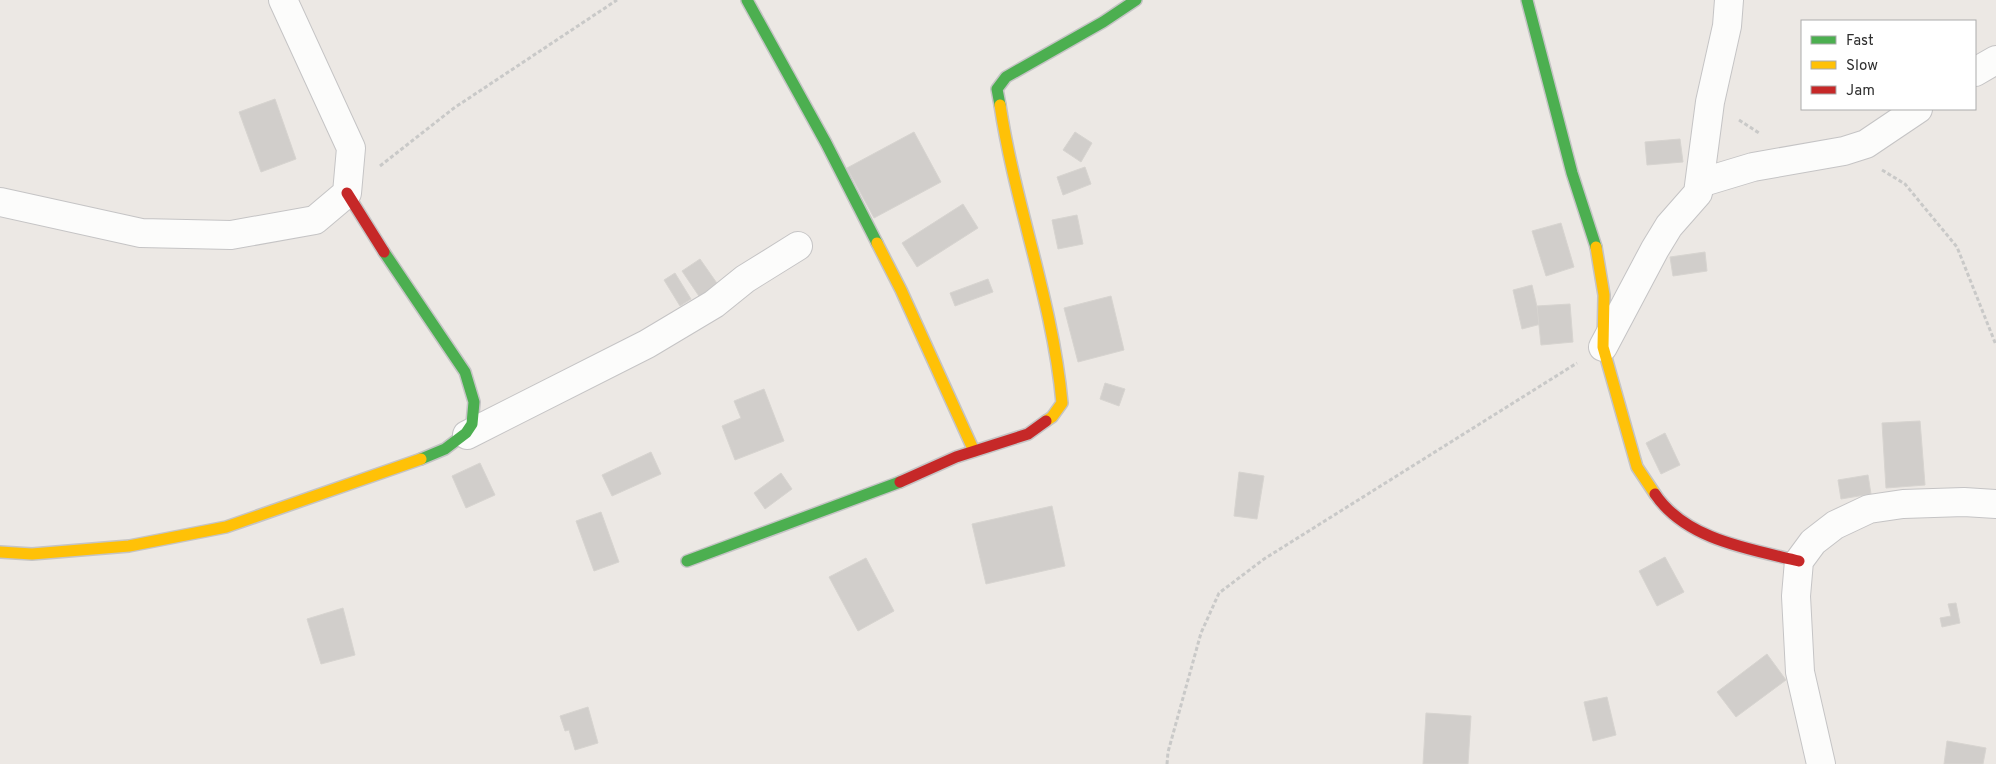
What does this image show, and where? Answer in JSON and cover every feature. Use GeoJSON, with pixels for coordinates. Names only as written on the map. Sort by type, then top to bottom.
{"type":"FeatureCollection","features":[{"type":"Feature","properties":{"kind":"street"},"geometry":{"type":"LineString","coordinates":[[283,0],[352,148],[346,193],[465,372],[472,391],[476,412],[467,435]]}},
{"type":"Feature","properties":{"kind":"street"},"geometry":{"type":"LineString","coordinates":[[747,0],[826,143],[901,290],[974,451]]}},
{"type":"Feature","properties":{"kind":"street"},"geometry":{"type":"LineString","coordinates":[[687,561],[884,489],[956,456],[1028,434],[1052,417],[1062,403],[1060,380],[1042,292],[1004,134],[997,89],[1006,78],[1103,22],[1136,0]]}},
{"type":"Feature","properties":{"kind":"street"},"geometry":{"type":"LineString","coordinates":[[1527,0],[1572,173],[1588,216],[1599,258],[1604,295],[1603,347],[1637,467],[1661,503],[1687,524],[1725,543],[1799,560]]}},
{"type":"Feature","properties":{"kind":"street"},"geometry":{"type":"LineString","coordinates":[[1603,347],[1669,226],[1698,193],[1710,102],[1727,26],[1729,0]]}},
{"type":"Feature","properties":{"kind":"street"},"geometry":{"type":"LineString","coordinates":[[1976,71],[1996,60]]}},
{"type":"Feature","properties":{"kind":"street"},"geometry":{"type":"LineString","coordinates":[[1700,183],[1753,167],[1866,144],[1917,110]]}},
{"type":"Feature","properties":{"kind":"street"},"geometry":{"type":"LineString","coordinates":[[0,202],[141,233],[231,235],[315,220],[346,193]]}},
{"type":"Feature","properties":{"kind":"street"},"geometry":{"type":"LineString","coordinates":[[0,552],[32,554],[130,546],[226,527],[429,456],[447,449],[467,435],[647,344],[714,304],[745,279],[798,246]]}},
{"type":"Feature","properties":{"kind":"street"},"geometry":{"type":"LineString","coordinates":[[1821,764],[1800,672],[1796,596],[1799,560],[1813,542],[1835,525],[1869,509],[1903,504],[1964,502],[1996,504]]}},
{"type":"Feature","properties":{"kind":"path"},"geometry":{"type":"LineString","coordinates":[[346,193],[454,108],[617,0]]}},
{"type":"Feature","properties":{"kind":"path"},"geometry":{"type":"LineString","coordinates":[[1844,150],[1859,156],[1905,184],[1957,247],[1996,345]]}},
{"type":"Feature","properties":{"kind":"path"},"geometry":{"type":"LineString","coordinates":[[1167,764],[1168,752],[1186,680],[1200,634],[1219,593],[1264,559],[1603,347]]}},
{"type":"Feature","properties":{"kind":"building"},"geometry":{"type":"Polygon","coordinates":[[[275,99],[296,159],[261,172],[239,112],[275,99]]]}},
{"type":"Feature","properties":{"kind":"building"},"geometry":{"type":"Polygon","coordinates":[[[914,132],[941,182],[874,218],[847,168],[914,132]]]}},
{"type":"Feature","properties":{"kind":"building"},"geometry":{"type":"Polygon","coordinates":[[[1075,132],[1092,143],[1081,162],[1063,150],[1075,132]]]}},
{"type":"Feature","properties":{"kind":"building"},"geometry":{"type":"Polygon","coordinates":[[[1680,139],[1683,162],[1647,165],[1645,142],[1680,139]]]}},
{"type":"Feature","properties":{"kind":"building"},"geometry":{"type":"Polygon","coordinates":[[[1085,167],[1091,184],[1063,195],[1057,177],[1085,167]]]}},
{"type":"Feature","properties":{"kind":"building"},"geometry":{"type":"Polygon","coordinates":[[[963,204],[978,228],[917,267],[902,243],[963,204]]]}},
{"type":"Feature","properties":{"kind":"building"},"geometry":{"type":"Polygon","coordinates":[[[1077,215],[1083,244],[1058,249],[1052,220],[1077,215]]]}},
{"type":"Feature","properties":{"kind":"building"},"geometry":{"type":"Polygon","coordinates":[[[1561,223],[1574,267],[1546,276],[1532,231],[1561,223]]]}},
{"type":"Feature","properties":{"kind":"building"},"geometry":{"type":"Polygon","coordinates":[[[1705,252],[1707,271],[1673,276],[1670,257],[1705,252]]]}},
{"type":"Feature","properties":{"kind":"building"},"geometry":{"type":"Polygon","coordinates":[[[700,259],[721,289],[703,302],[682,271],[700,259]]]}},
{"type":"Feature","properties":{"kind":"building"},"geometry":{"type":"Polygon","coordinates":[[[675,273],[691,299],[680,306],[664,280],[675,273]]]}},
{"type":"Feature","properties":{"kind":"building"},"geometry":{"type":"Polygon","coordinates":[[[988,279],[993,292],[955,306],[950,293],[988,279]]]}},
{"type":"Feature","properties":{"kind":"building"},"geometry":{"type":"Polygon","coordinates":[[[1532,285],[1541,324],[1522,329],[1513,290],[1532,285]]]}},
{"type":"Feature","properties":{"kind":"building"},"geometry":{"type":"Polygon","coordinates":[[[1111,296],[1124,350],[1078,362],[1064,308],[1111,296]]]}},
{"type":"Feature","properties":{"kind":"building"},"geometry":{"type":"Polygon","coordinates":[[[1570,304],[1573,342],[1541,345],[1537,306],[1570,304]]]}},
{"type":"Feature","properties":{"kind":"building"},"geometry":{"type":"Polygon","coordinates":[[[1105,383],[1125,389],[1119,406],[1100,399],[1105,383]]]}},
{"type":"Feature","properties":{"kind":"building"},"geometry":{"type":"Polygon","coordinates":[[[764,389],[784,441],[735,460],[722,426],[741,418],[734,401],[764,389]]]}},
{"type":"Feature","properties":{"kind":"building"},"geometry":{"type":"Polygon","coordinates":[[[1920,421],[1925,485],[1886,488],[1882,423],[1920,421]]]}},
{"type":"Feature","properties":{"kind":"building"},"geometry":{"type":"Polygon","coordinates":[[[1665,433],[1680,465],[1661,474],[1646,443],[1665,433]]]}},
{"type":"Feature","properties":{"kind":"building"},"geometry":{"type":"Polygon","coordinates":[[[651,452],[661,474],[612,496],[602,475],[651,452]]]}},
{"type":"Feature","properties":{"kind":"building"},"geometry":{"type":"Polygon","coordinates":[[[480,463],[495,495],[466,508],[452,476],[480,463]]]}},
{"type":"Feature","properties":{"kind":"building"},"geometry":{"type":"Polygon","coordinates":[[[1239,472],[1264,476],[1257,519],[1234,516],[1239,472]]]}},
{"type":"Feature","properties":{"kind":"building"},"geometry":{"type":"Polygon","coordinates":[[[781,473],[792,489],[765,509],[754,493],[781,473]]]}},
{"type":"Feature","properties":{"kind":"building"},"geometry":{"type":"Polygon","coordinates":[[[1868,475],[1871,494],[1841,499],[1838,480],[1868,475]]]}},
{"type":"Feature","properties":{"kind":"building"},"geometry":{"type":"Polygon","coordinates":[[[1052,506],[1065,566],[986,584],[972,524],[1052,506]]]}},
{"type":"Feature","properties":{"kind":"building"},"geometry":{"type":"Polygon","coordinates":[[[601,512],[619,562],[594,571],[576,521],[601,512]]]}},
{"type":"Feature","properties":{"kind":"building"},"geometry":{"type":"Polygon","coordinates":[[[1665,557],[1684,592],[1657,606],[1639,571],[1665,557]]]}},
{"type":"Feature","properties":{"kind":"building"},"geometry":{"type":"Polygon","coordinates":[[[866,558],[894,611],[858,631],[829,577],[866,558]]]}},
{"type":"Feature","properties":{"kind":"building"},"geometry":{"type":"Polygon","coordinates":[[[1956,603],[1960,623],[1942,627],[1940,618],[1951,616],[1948,604],[1956,603]]]}},
{"type":"Feature","properties":{"kind":"building"},"geometry":{"type":"Polygon","coordinates":[[[343,608],[355,655],[321,664],[307,619],[343,608]]]}},
{"type":"Feature","properties":{"kind":"building"},"geometry":{"type":"Polygon","coordinates":[[[1767,654],[1786,680],[1736,717],[1717,692],[1767,654]]]}},
{"type":"Feature","properties":{"kind":"building"},"geometry":{"type":"Polygon","coordinates":[[[1607,697],[1616,735],[1593,741],[1584,702],[1607,697]]]}},
{"type":"Feature","properties":{"kind":"building"},"geometry":{"type":"Polygon","coordinates":[[[588,707],[598,743],[575,750],[569,730],[565,731],[560,716],[588,707]]]}},
{"type":"Feature","properties":{"kind":"building"},"geometry":{"type":"Polygon","coordinates":[[[1426,713],[1471,716],[1468,764],[1423,764],[1426,713]]]}},
{"type":"Feature","properties":{"kind":"building"},"geometry":{"type":"Polygon","coordinates":[[[1947,741],[1986,748],[1983,764],[1944,764],[1947,741]]]}},
{"type":"Feature","properties":{"kind":"traffic: fast"},"geometry":{"type":"LineString","coordinates":[[747,0],[826,143],[877,243]]}},
{"type":"Feature","properties":{"kind":"traffic: fast"},"geometry":{"type":"LineString","coordinates":[[1000,105],[997,89],[1006,77],[1103,22],[1136,0]]}},
{"type":"Feature","properties":{"kind":"traffic: fast"},"geometry":{"type":"LineString","coordinates":[[1527,0],[1572,173],[1596,247]]}},
{"type":"Feature","properties":{"kind":"traffic: fast"},"geometry":{"type":"LineString","coordinates":[[384,252],[465,372],[474,402],[472,424],[466,433],[445,449],[421,459]]}},
{"type":"Feature","properties":{"kind":"traffic: fast"},"geometry":{"type":"LineString","coordinates":[[687,561],[900,482]]}},
{"type":"Feature","properties":{"kind":"traffic: slow"},"geometry":{"type":"LineString","coordinates":[[1000,105],[1015,180],[1051,328],[1057,365],[1062,403],[1052,417],[1046,421]]}},
{"type":"Feature","properties":{"kind":"traffic: slow"},"geometry":{"type":"LineString","coordinates":[[877,243],[901,290],[974,451]]}},
{"type":"Feature","properties":{"kind":"traffic: slow"},"geometry":{"type":"LineString","coordinates":[[1596,247],[1604,295],[1603,347],[1637,467],[1655,494]]}},
{"type":"Feature","properties":{"kind":"traffic: slow"},"geometry":{"type":"LineString","coordinates":[[0,552],[32,554],[129,546],[226,527],[421,459]]}},
{"type":"Feature","properties":{"kind":"traffic: jam"},"geometry":{"type":"LineString","coordinates":[[347,193],[384,252]]}},
{"type":"Feature","properties":{"kind":"traffic: jam"},"geometry":{"type":"LineString","coordinates":[[900,482],[956,457],[1028,434],[1046,421]]}},
{"type":"Feature","properties":{"kind":"traffic: jam"},"geometry":{"type":"LineString","coordinates":[[1655,494],[1668,510],[1701,532],[1740,547],[1799,561]]}}]}
